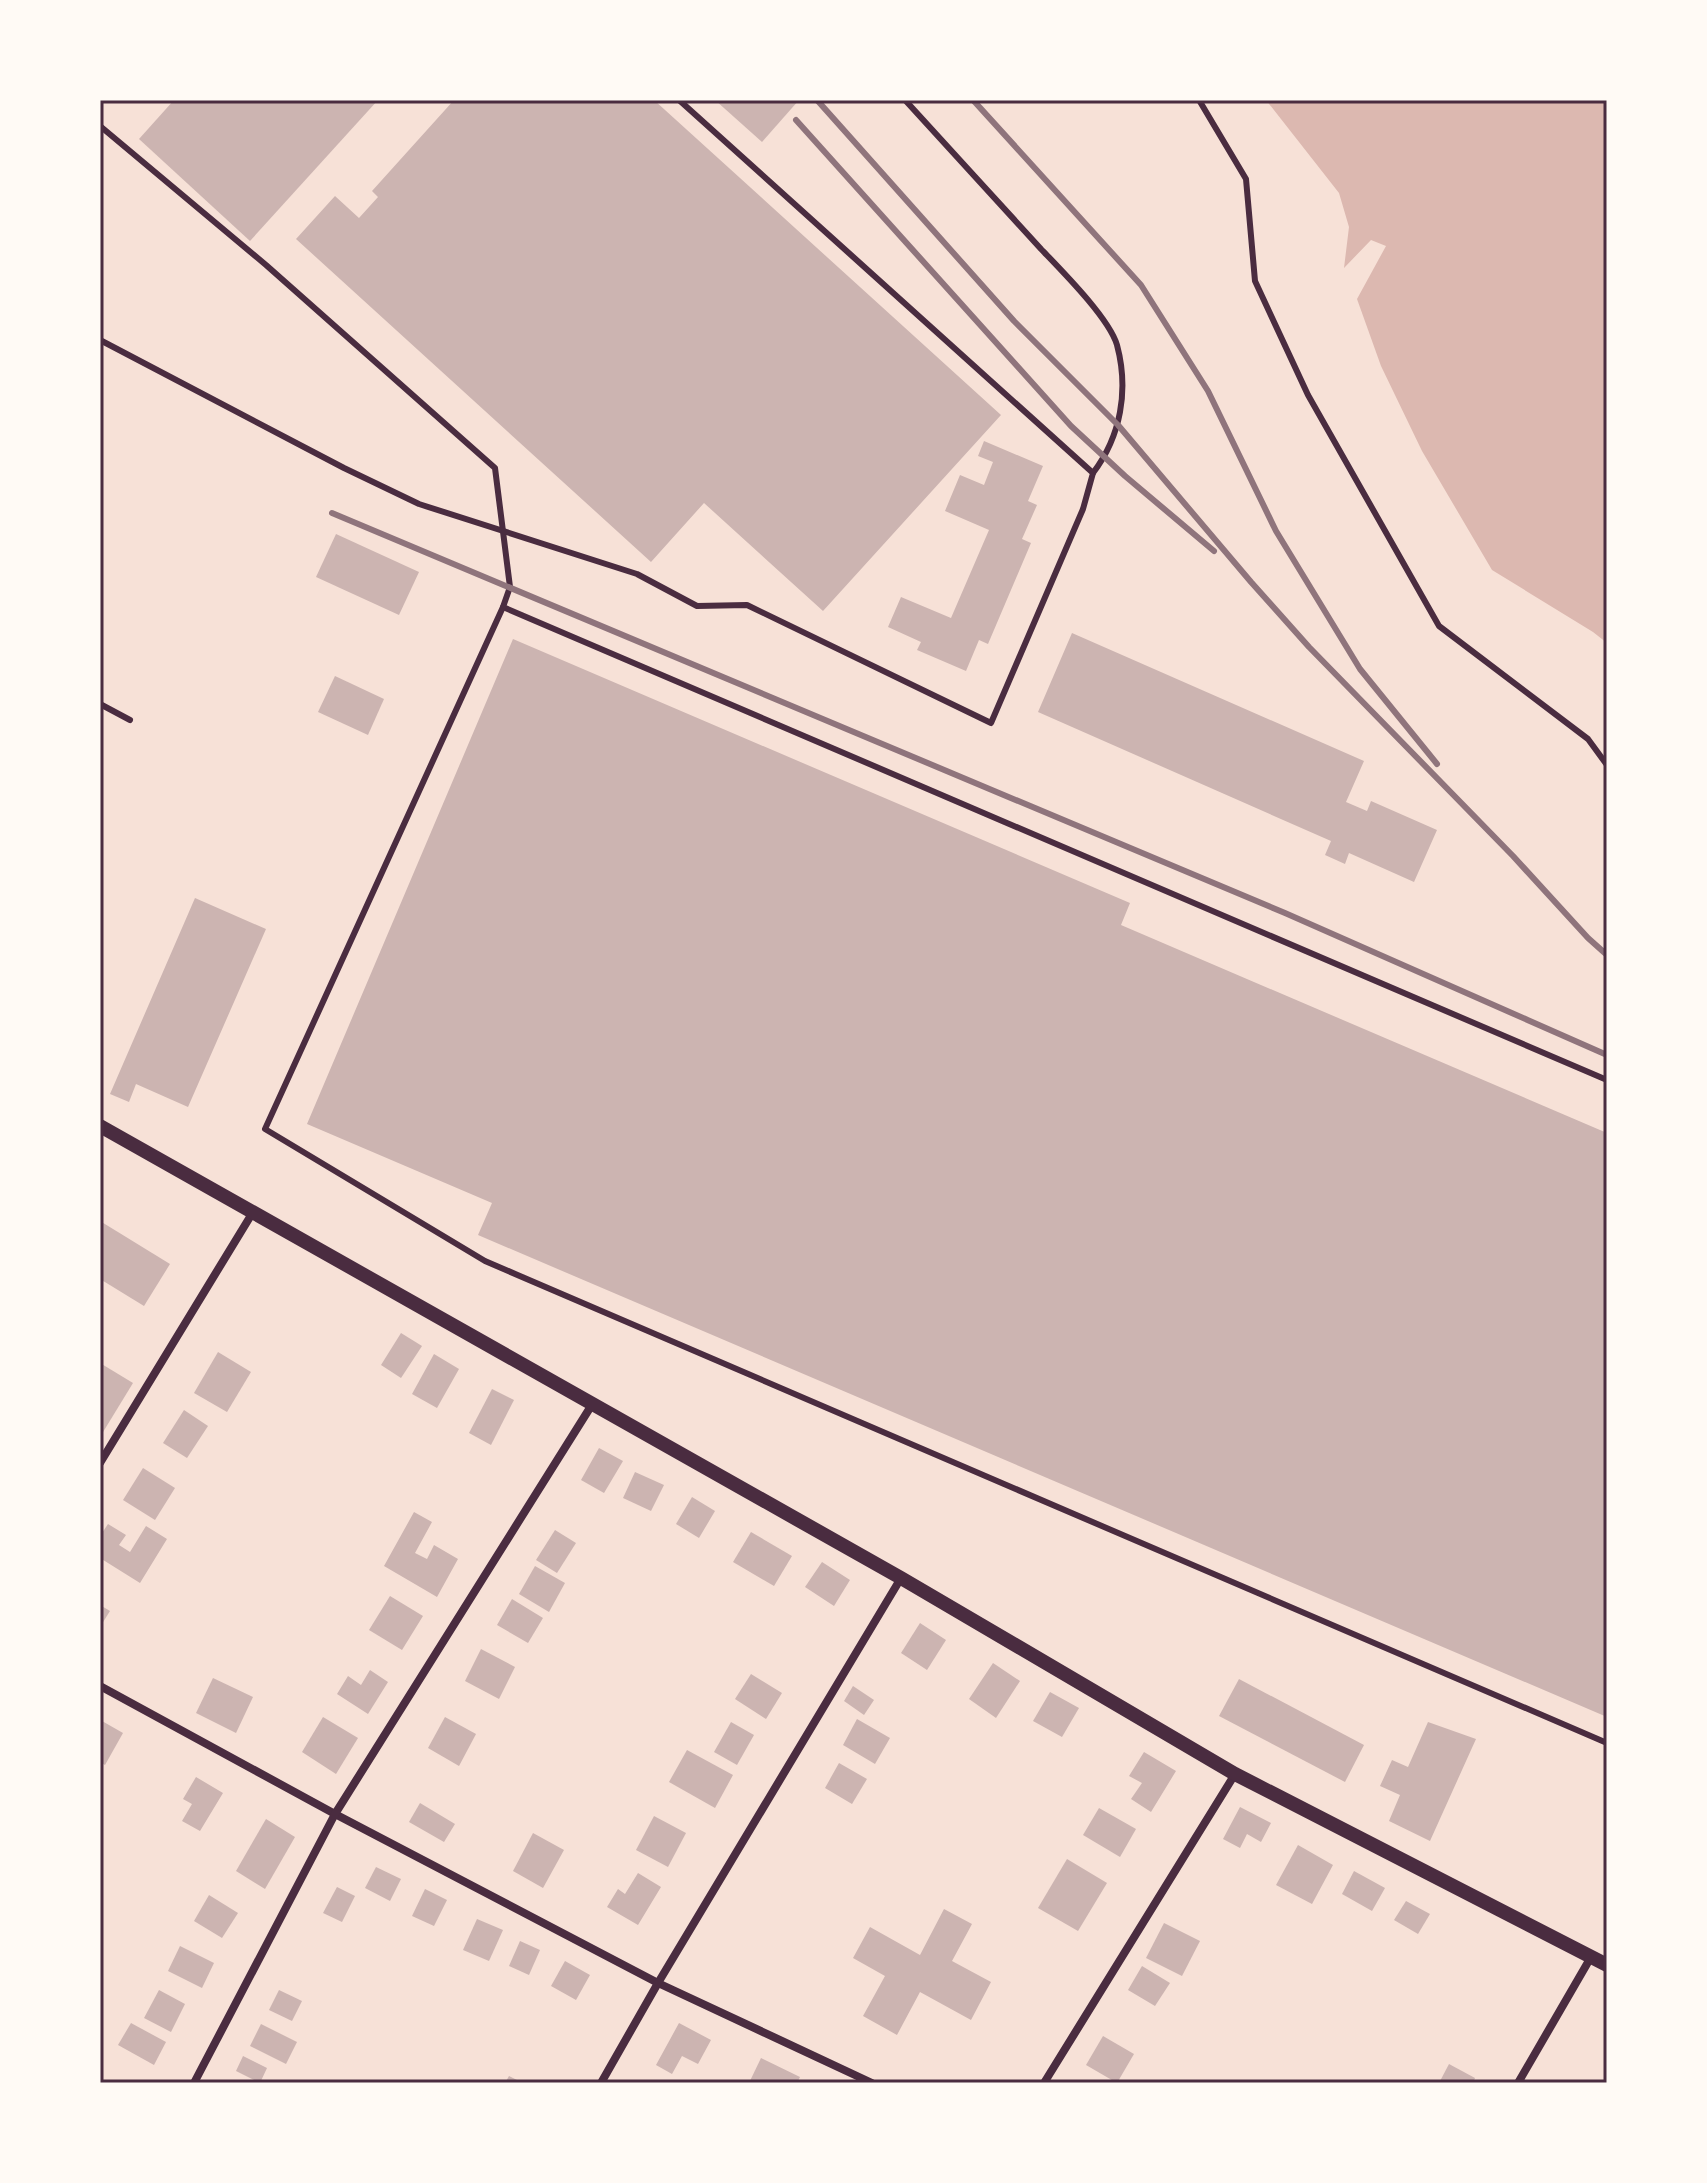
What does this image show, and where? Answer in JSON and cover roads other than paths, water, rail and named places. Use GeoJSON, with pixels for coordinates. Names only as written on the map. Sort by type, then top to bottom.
{"type":"FeatureCollection","features":[{"type":"Feature","properties":{"kind":"street"},"geometry":{"type":"LineString","coordinates":[[100,1126],[901,1578],[1235,1774],[1607,1965]]}},
{"type":"Feature","properties":{"kind":"street"},"geometry":{"type":"LineString","coordinates":[[100,1463],[253,1211]]}},
{"type":"Feature","properties":{"kind":"street"},"geometry":{"type":"LineString","coordinates":[[194,2083],[335,1814],[593,1403]]}},
{"type":"Feature","properties":{"kind":"street"},"geometry":{"type":"LineString","coordinates":[[601,2083],[901,1578]]}},
{"type":"Feature","properties":{"kind":"street"},"geometry":{"type":"LineString","coordinates":[[100,1686],[335,1814],[658,1983],[872,2083]]}},
{"type":"Feature","properties":{"kind":"street"},"geometry":{"type":"LineString","coordinates":[[1044,2083],[1235,1774]]}},
{"type":"Feature","properties":{"kind":"street"},"geometry":{"type":"LineString","coordinates":[[1518,2083],[1591,1957]]}},
{"type":"Feature","properties":{"kind":"lane"},"geometry":{"type":"LineString","coordinates":[[679,100],[1093,473]]}},
{"type":"Feature","properties":{"kind":"lane"},"geometry":{"type":"LineString","coordinates":[[100,340],[419,504],[637,574],[697,606],[747,605],[991,723],[1083,509],[1093,473],[1105,457],[1118,425],[1123,384],[1116,342],[1089,301],[905,100]]}},
{"type":"Feature","properties":{"kind":"lane"},"geometry":{"type":"LineString","coordinates":[[1199,100],[1246,179],[1255,281],[1308,395],[1439,626],[1588,739],[1607,765]]}},
{"type":"Feature","properties":{"kind":"lane"},"geometry":{"type":"LineString","coordinates":[[100,126],[266,265],[495,468],[510,587],[265,1129],[485,1261],[1607,1743]]}},
{"type":"Feature","properties":{"kind":"lane"},"geometry":{"type":"LineString","coordinates":[[503,607],[1607,1080]]}},
{"type":"Feature","properties":{"kind":"lane"},"geometry":{"type":"LineString","coordinates":[[100,704],[130,720]]}},
{"type":"Feature","properties":{"kind":"railway"},"geometry":{"type":"LineString","coordinates":[[817,100],[1014,321],[1118,425],[1309,647],[1607,955]]}},
{"type":"Feature","properties":{"kind":"railway"},"geometry":{"type":"LineString","coordinates":[[973,100],[1141,285],[1208,391],[1276,531],[1360,669],[1437,764]]}},
{"type":"Feature","properties":{"kind":"railway"},"geometry":{"type":"LineString","coordinates":[[796,120],[1071,426],[1214,551]]}},
{"type":"Feature","properties":{"kind":"railway"},"geometry":{"type":"LineString","coordinates":[[332,513],[1285,913],[1607,1055]]}}]}
